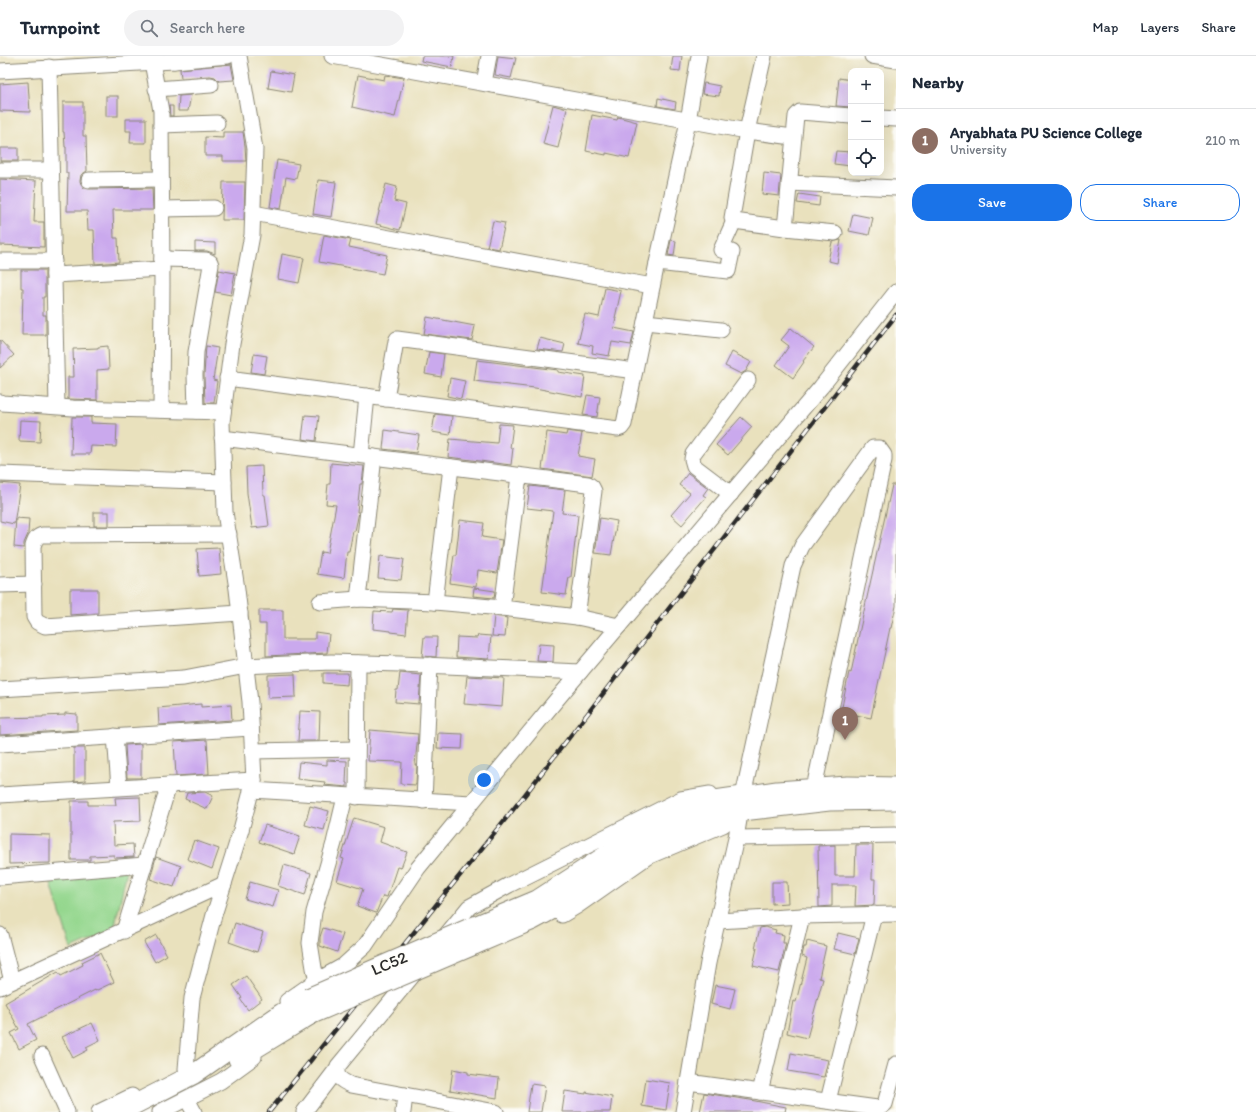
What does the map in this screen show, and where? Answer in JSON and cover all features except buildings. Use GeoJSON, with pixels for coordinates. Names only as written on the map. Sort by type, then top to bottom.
{"type":"FeatureCollection","features":[{"type":"Feature","properties":{"kind":"main road"},"geometry":{"type":"LineString","coordinates":[[742,804],[777,791],[848,786],[896,787]]}},
{"type":"Feature","properties":{"kind":"main road"},"geometry":{"type":"LineString","coordinates":[[742,804],[896,800]]}},
{"type":"Feature","properties":{"kind":"main road","name":"LC52"},"geometry":{"type":"LineString","coordinates":[[310,1006],[472,937],[533,920],[557,907],[666,834],[708,815],[742,804]]}},
{"type":"Feature","properties":{"kind":"main road"},"geometry":{"type":"LineString","coordinates":[[120,1112],[194,1074],[282,1013],[310,1006]]}},
{"type":"Feature","properties":{"kind":"main road"},"geometry":{"type":"LineString","coordinates":[[145,1112],[202,1081],[310,1006]]}},
{"type":"Feature","properties":{"kind":"street"},"geometry":{"type":"LineString","coordinates":[[0,71],[152,62],[174,58],[228,56]]}},
{"type":"Feature","properties":{"kind":"street"},"geometry":{"type":"LineString","coordinates":[[186,1069],[192,998],[214,915],[241,830],[252,785],[250,702],[240,613],[225,512],[222,438],[223,412],[232,344],[252,235],[256,149],[239,56]]}},
{"type":"Feature","properties":{"kind":"street"},"geometry":{"type":"LineString","coordinates":[[332,56],[688,121],[793,137]]}},
{"type":"Feature","properties":{"kind":"street"},"geometry":{"type":"LineString","coordinates":[[484,84],[489,56]]}},
{"type":"Feature","properties":{"kind":"street"},"geometry":{"type":"LineString","coordinates":[[227,378],[618,429],[621,428],[624,424],[688,121],[698,56]]}},
{"type":"Feature","properties":{"kind":"street"},"geometry":{"type":"LineString","coordinates":[[657,263],[728,271],[732,252],[721,250],[734,221],[732,218],[747,131],[764,56]]}},
{"type":"Feature","properties":{"kind":"street"},"geometry":{"type":"LineString","coordinates":[[872,56],[896,60]]}},
{"type":"Feature","properties":{"kind":"street"},"geometry":{"type":"LineString","coordinates":[[152,62],[161,112],[161,410]]}},
{"type":"Feature","properties":{"kind":"street"},"geometry":{"type":"LineString","coordinates":[[49,67],[57,406]]}},
{"type":"Feature","properties":{"kind":"street"},"geometry":{"type":"LineString","coordinates":[[156,89],[211,85]]}},
{"type":"Feature","properties":{"kind":"street"},"geometry":{"type":"LineString","coordinates":[[785,228],[796,116],[800,112],[848,116]]}},
{"type":"Feature","properties":{"kind":"street"},"geometry":{"type":"LineString","coordinates":[[884,118],[896,119]]}},
{"type":"Feature","properties":{"kind":"street"},"geometry":{"type":"LineString","coordinates":[[161,125],[216,123]]}},
{"type":"Feature","properties":{"kind":"street"},"geometry":{"type":"LineString","coordinates":[[0,170],[52,170]]}},
{"type":"Feature","properties":{"kind":"street"},"geometry":{"type":"LineString","coordinates":[[89,180],[161,179]]}},
{"type":"Feature","properties":{"kind":"street"},"geometry":{"type":"LineString","coordinates":[[789,183],[896,188]]}},
{"type":"Feature","properties":{"kind":"street"},"geometry":{"type":"LineString","coordinates":[[162,209],[214,208]]}},
{"type":"Feature","properties":{"kind":"street"},"geometry":{"type":"LineString","coordinates":[[253,213],[652,286]]}},
{"type":"Feature","properties":{"kind":"street"},"geometry":{"type":"LineString","coordinates":[[734,221],[834,233]]}},
{"type":"Feature","properties":{"kind":"street"},"geometry":{"type":"LineString","coordinates":[[0,261],[54,268],[162,264],[206,260],[210,262],[211,265],[196,352],[196,411]]}},
{"type":"Feature","properties":{"kind":"street"},"geometry":{"type":"LineString","coordinates":[[99,1112],[186,1069],[316,981],[344,966],[365,946],[418,868],[580,672],[821,388],[896,292]]}},
{"type":"Feature","properties":{"kind":"street"},"geometry":{"type":"LineString","coordinates":[[645,322],[721,330]]}},
{"type":"Feature","properties":{"kind":"street"},"geometry":{"type":"LineString","coordinates":[[386,399],[397,339],[635,371]]}},
{"type":"Feature","properties":{"kind":"street"},"geometry":{"type":"LineString","coordinates":[[731,494],[694,466],[692,459],[693,454],[748,380]]}},
{"type":"Feature","properties":{"kind":"street"},"geometry":{"type":"LineString","coordinates":[[358,599],[367,456],[367,396]]}},
{"type":"Feature","properties":{"kind":"street"},"geometry":{"type":"LineString","coordinates":[[0,402],[57,406],[223,412]]}},
{"type":"Feature","properties":{"kind":"street"},"geometry":{"type":"LineString","coordinates":[[222,438],[588,484],[594,491],[577,617]]}},
{"type":"Feature","properties":{"kind":"street"},"geometry":{"type":"LineString","coordinates":[[683,1112],[708,963],[736,838],[793,566],[796,556],[802,546],[873,448],[879,448],[884,455],[884,460],[814,788]]}},
{"type":"Feature","properties":{"kind":"street"},"geometry":{"type":"LineString","coordinates":[[435,602],[451,467]]}},
{"type":"Feature","properties":{"kind":"street"},"geometry":{"type":"LineString","coordinates":[[0,474],[224,482]]}},
{"type":"Feature","properties":{"kind":"street"},"geometry":{"type":"LineString","coordinates":[[502,608],[519,476]]}},
{"type":"Feature","properties":{"kind":"street"},"geometry":{"type":"LineString","coordinates":[[228,534],[42,535],[34,540],[33,546],[34,617],[37,622],[46,626],[240,613]]}},
{"type":"Feature","properties":{"kind":"street"},"geometry":{"type":"LineString","coordinates":[[0,584],[34,584]]}},
{"type":"Feature","properties":{"kind":"street"},"geometry":{"type":"LineString","coordinates":[[320,602],[358,599],[435,602],[577,617],[619,626]]}},
{"type":"Feature","properties":{"kind":"street"},"geometry":{"type":"LineString","coordinates":[[0,690],[184,678],[246,666],[331,662],[580,672]]}},
{"type":"Feature","properties":{"kind":"street"},"geometry":{"type":"LineString","coordinates":[[160,1112],[190,1105],[250,1060],[326,1013],[316,981],[310,943],[314,912],[334,843],[351,797],[357,749],[358,662]]}},
{"type":"Feature","properties":{"kind":"street"},"geometry":{"type":"LineString","coordinates":[[424,800],[430,665]]}},
{"type":"Feature","properties":{"kind":"street"},"geometry":{"type":"LineString","coordinates":[[0,744],[251,728]]}},
{"type":"Feature","properties":{"kind":"street"},"geometry":{"type":"LineString","coordinates":[[115,736],[119,788]]}},
{"type":"Feature","properties":{"kind":"street"},"geometry":{"type":"LineString","coordinates":[[252,751],[357,749]]}},
{"type":"Feature","properties":{"kind":"street"},"geometry":{"type":"LineString","coordinates":[[0,795],[169,785],[252,785],[351,797],[471,803]]}},
{"type":"Feature","properties":{"kind":"street"},"geometry":{"type":"LineString","coordinates":[[124,931],[169,785]]}},
{"type":"Feature","properties":{"kind":"street"},"geometry":{"type":"LineString","coordinates":[[304,1112],[338,1066],[469,907],[509,885],[681,799],[732,790],[742,804]]}},
{"type":"Feature","properties":{"kind":"street"},"geometry":{"type":"LineString","coordinates":[[562,915],[647,857],[723,825],[742,804]]}},
{"type":"Feature","properties":{"kind":"street"},"geometry":{"type":"LineString","coordinates":[[736,838],[896,835]]}},
{"type":"Feature","properties":{"kind":"street"},"geometry":{"type":"LineString","coordinates":[[0,878],[144,865]]}},
{"type":"Feature","properties":{"kind":"street"},"geometry":{"type":"LineString","coordinates":[[0,935],[6,984],[224,884]]}},
{"type":"Feature","properties":{"kind":"street"},"geometry":{"type":"LineString","coordinates":[[828,1101],[874,914]]}},
{"type":"Feature","properties":{"kind":"street"},"geometry":{"type":"LineString","coordinates":[[718,921],[802,916],[896,914]]}},
{"type":"Feature","properties":{"kind":"street"},"geometry":{"type":"LineString","coordinates":[[760,1092],[802,916]]}},
{"type":"Feature","properties":{"kind":"street"},"geometry":{"type":"LineString","coordinates":[[42,1056],[67,1112]]}},
{"type":"Feature","properties":{"kind":"street"},"geometry":{"type":"LineString","coordinates":[[688,1082],[877,1108],[885,1104],[896,1064]]}},
{"type":"Feature","properties":{"kind":"street"},"geometry":{"type":"LineString","coordinates":[[336,1070],[338,1076],[351,1085],[496,1112]]}},
{"type":"Feature","properties":{"kind":"street"},"geometry":{"type":"LineString","coordinates":[[403,1112],[405,1095]]}},
{"type":"Feature","properties":{"kind":"green space"},"geometry":{"type":"Polygon","coordinates":[[[127,870],[114,930],[71,949],[49,877],[127,870]]]}},
{"type":"Feature","properties":{"kind":"railway"},"geometry":{"type":"LineString","coordinates":[[269,1112],[520,801],[896,315]]}},
{"type":"Feature","properties":{"kind":"place","name":"Aryabhata PU Science College"},"geometry":{"type":"Point","coordinates":[845,740]}}]}
